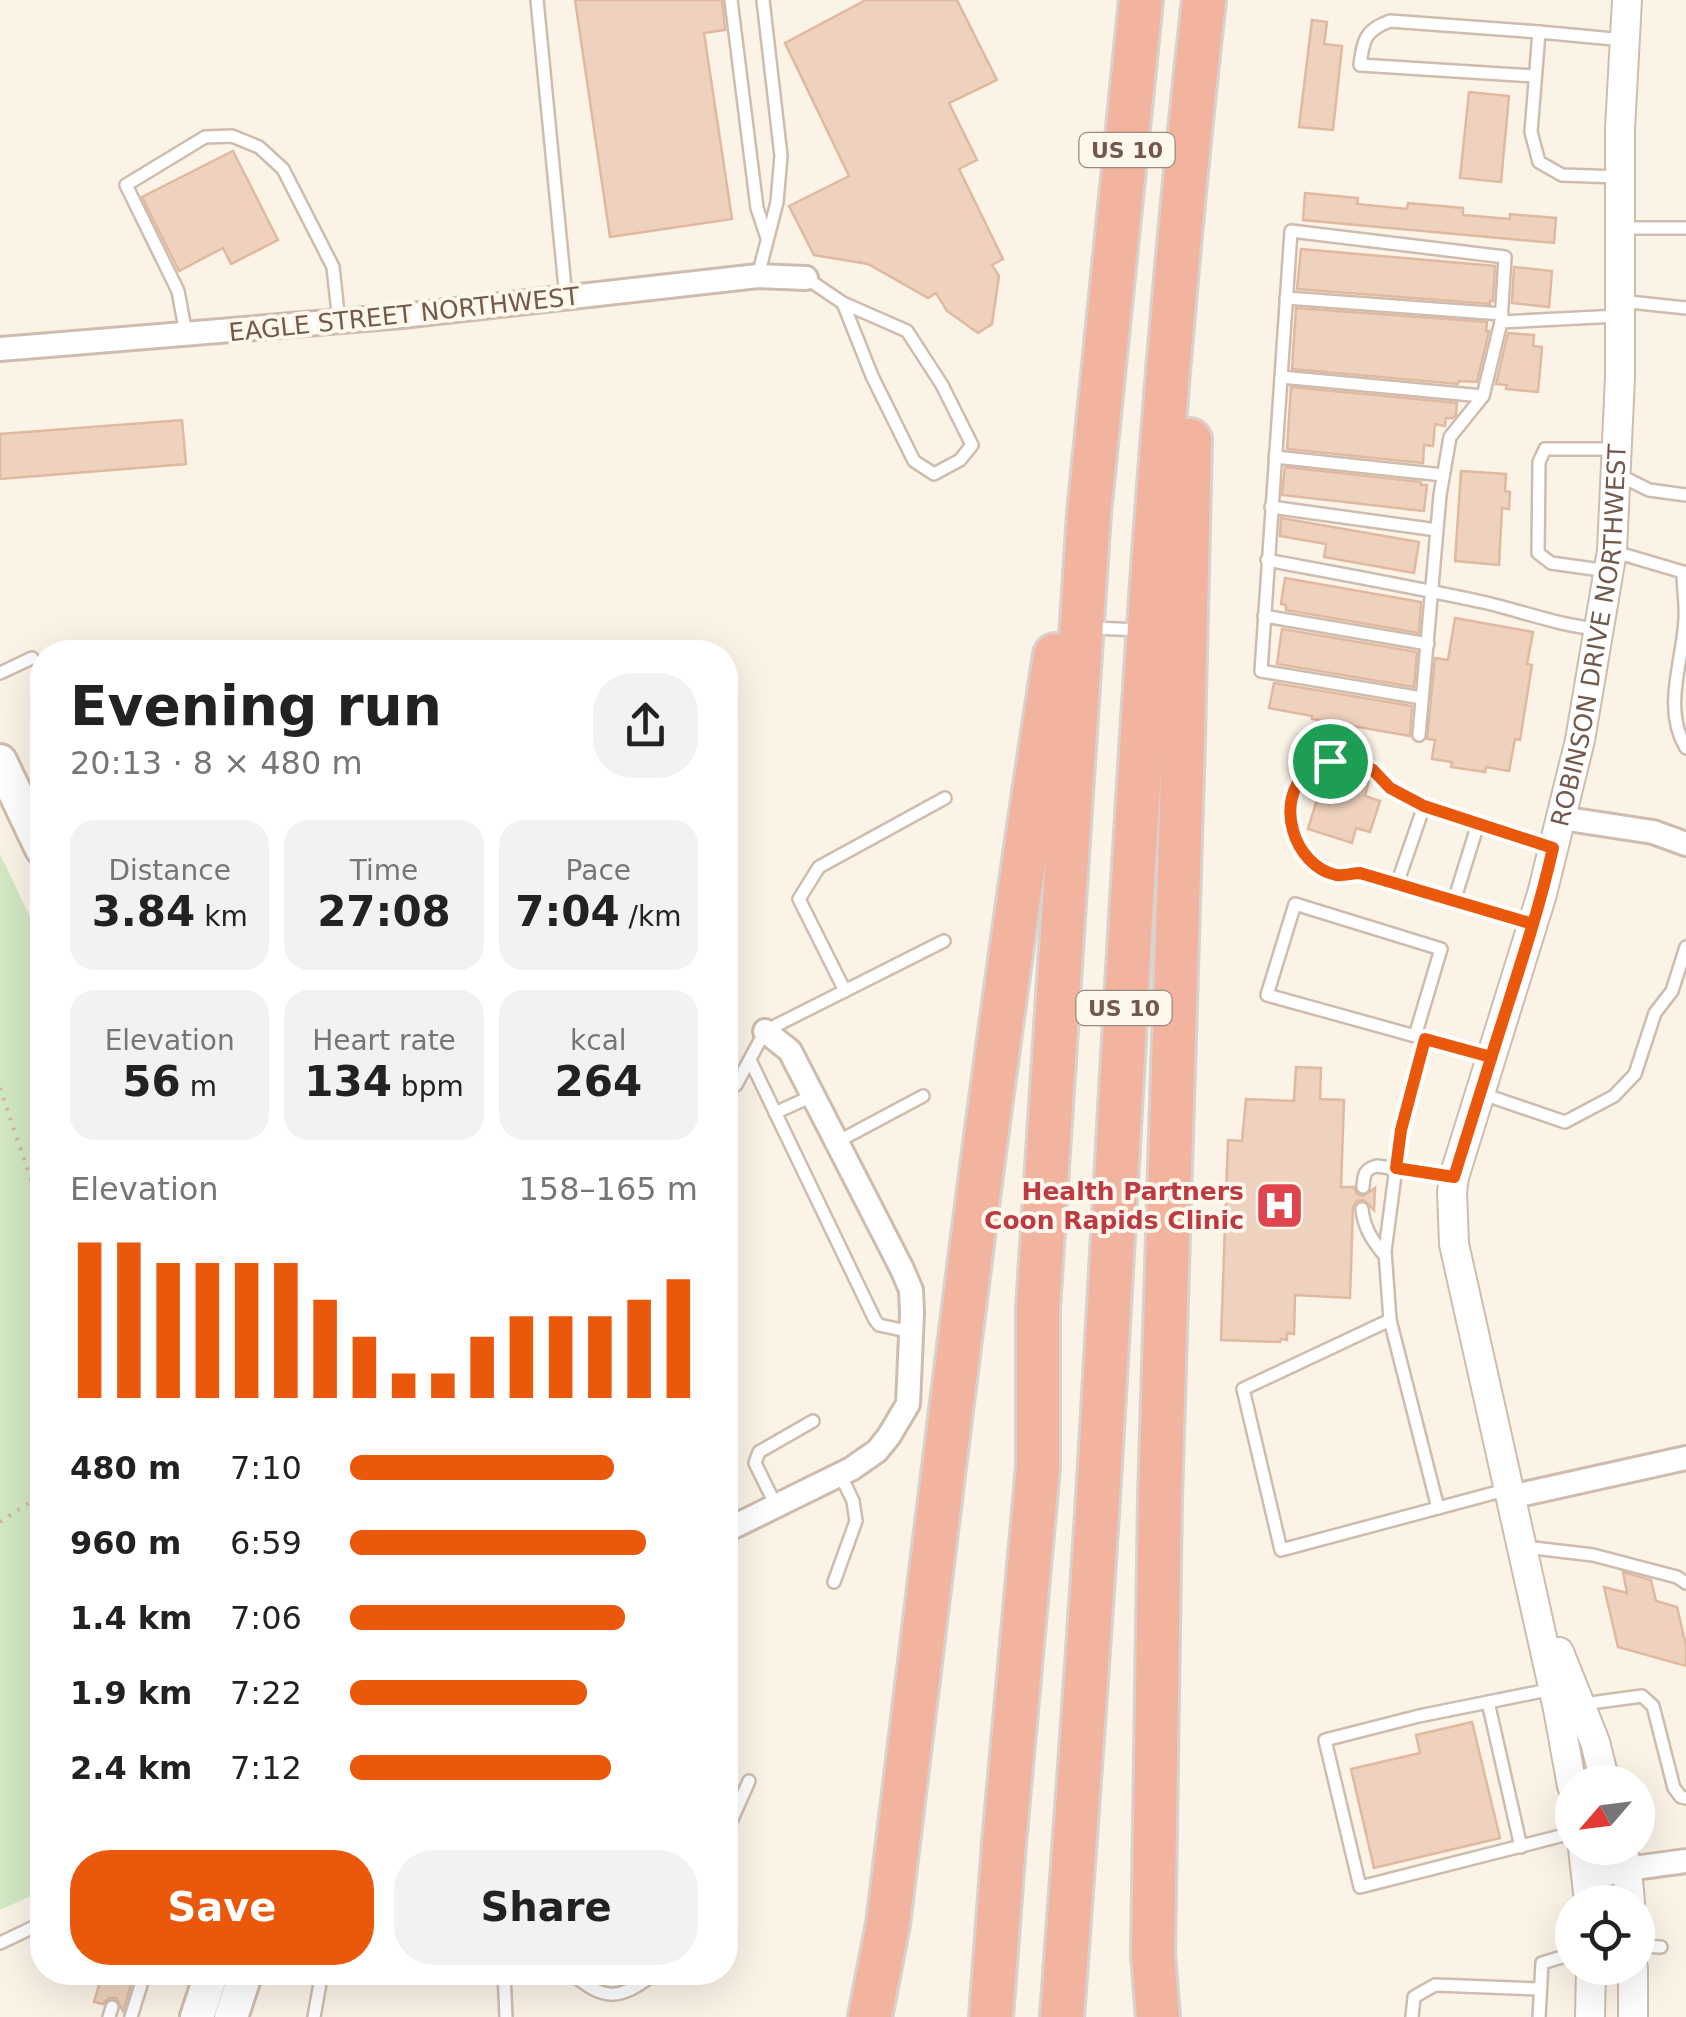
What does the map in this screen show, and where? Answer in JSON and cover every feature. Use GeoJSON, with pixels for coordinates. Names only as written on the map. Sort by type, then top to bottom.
{"type":"FeatureCollection","features":[{"type":"Feature","properties":{"kind":"highway","name":"US 10"},"geometry":{"type":"LineString","coordinates":[[992,2017],[1038,1467],[1038,1308],[1089,513],[1140,0]]}},
{"type":"Feature","properties":{"kind":"highway","name":"US 10"},"geometry":{"type":"LineString","coordinates":[[1062,2017],[1172,314],[1207,0]]}},
{"type":"Feature","properties":{"kind":"highway"},"geometry":{"type":"LineString","coordinates":[[1158,2017],[1153,1955],[1160,1498],[1194,272],[1207,0]]}},
{"type":"Feature","properties":{"kind":"highway"},"geometry":{"type":"LineString","coordinates":[[870,2017],[888,1924],[1029,822],[1111,300]]}},
{"type":"Feature","properties":{"kind":"highway"},"geometry":{"type":"LineString","coordinates":[[888,1924],[890,1992],[898,2017]]}},
{"type":"Feature","properties":{"kind":"highway"},"geometry":{"type":"LineString","coordinates":[[1144,2017],[1153,1955]]}},
{"type":"Feature","properties":{"kind":"main road"},"geometry":{"type":"LineString","coordinates":[[0,762],[30,823]]}},
{"type":"Feature","properties":{"kind":"main road"},"geometry":{"type":"LineString","coordinates":[[198,2017],[208,1985]]}},
{"type":"Feature","properties":{"kind":"main road"},"geometry":{"type":"LineString","coordinates":[[231,2017],[242,1985]]}},
{"type":"Feature","properties":{"kind":"street","name":"ROBINSON DRIVE NORTHWEST"},"geometry":{"type":"LineString","coordinates":[[1568,1765],[1454,1244],[1452,1192],[1561,818],[1580,740],[1610,561],[1627,0]]}},
{"type":"Feature","properties":{"kind":"street","name":"EAGLE STREET NORTHWEST"},"geometry":{"type":"LineString","coordinates":[[0,349],[339,322],[758,276],[806,278]]}},
{"type":"Feature","properties":{"kind":"street"},"geometry":{"type":"LineString","coordinates":[[1561,818],[1653,832],[1686,844]]}},
{"type":"Feature","properties":{"kind":"street"},"geometry":{"type":"LineString","coordinates":[[738,1525],[840,1474],[877,1451],[908,1404],[910,1290],[902,1269],[790,1052],[765,1031]]}},
{"type":"Feature","properties":{"kind":"street"},"geometry":{"type":"LineString","coordinates":[[1509,1493],[1686,1458]]}},
{"type":"Feature","properties":{"kind":"street","name":"ROBINSON DRIVE NORTHWEST"},"geometry":{"type":"LineString","coordinates":[[1520,1546],[1601,1765]]}},
{"type":"Feature","properties":{"kind":"street"},"geometry":{"type":"LineString","coordinates":[[1655,1859],[1686,1861]]}},
{"type":"Feature","properties":{"kind":"street"},"geometry":{"type":"LineString","coordinates":[[1595,1885],[1617,1865]]}},
{"type":"Feature","properties":{"kind":"street"},"geometry":{"type":"LineString","coordinates":[[1590,2017],[1591,1985]]}},
{"type":"Feature","properties":{"kind":"street"},"geometry":{"type":"LineString","coordinates":[[1633,1985],[1634,2017]]}},
{"type":"Feature","properties":{"kind":"lane"},"geometry":{"type":"LineString","coordinates":[[537,0],[566,298]]}},
{"type":"Feature","properties":{"kind":"lane"},"geometry":{"type":"LineString","coordinates":[[731,0],[757,208],[767,239]]}},
{"type":"Feature","properties":{"kind":"lane"},"geometry":{"type":"LineString","coordinates":[[758,276],[777,202],[780,156],[764,0]]}},
{"type":"Feature","properties":{"kind":"lane"},"geometry":{"type":"LineString","coordinates":[[1535,76],[1360,65],[1365,38],[1375,27],[1390,22],[1624,40]]}},
{"type":"Feature","properties":{"kind":"lane"},"geometry":{"type":"LineString","coordinates":[[1539,32],[1531,132],[1539,162],[1562,175],[1620,177]]}},
{"type":"Feature","properties":{"kind":"lane"},"geometry":{"type":"LineString","coordinates":[[186,334],[178,291],[126,184],[204,137],[232,136],[259,147],[282,170],[333,267],[339,322]]}},
{"type":"Feature","properties":{"kind":"lane"},"geometry":{"type":"LineString","coordinates":[[1620,228],[1686,228]]}},
{"type":"Feature","properties":{"kind":"lane"},"geometry":{"type":"LineString","coordinates":[[1418,735],[1428,644],[1433,592],[1443,475],[1450,437],[1482,396],[1501,318],[1505,257],[1291,231],[1260,671],[1422,698]]}},
{"type":"Feature","properties":{"kind":"lane"},"geometry":{"type":"LineString","coordinates":[[806,278],[844,302],[907,331],[942,385],[972,445],[960,460],[934,474],[914,461],[872,376],[844,302]]}},
{"type":"Feature","properties":{"kind":"lane"},"geometry":{"type":"LineString","coordinates":[[1286,298],[1501,318],[1620,308],[1686,308]]}},
{"type":"Feature","properties":{"kind":"lane"},"geometry":{"type":"LineString","coordinates":[[1280,377],[1482,396]]}},
{"type":"Feature","properties":{"kind":"lane"},"geometry":{"type":"LineString","coordinates":[[1686,495],[1649,490],[1616,461],[1545,448],[1539,462],[1538,553],[1551,563],[1610,561],[1682,572],[1685,619],[1673,712],[1686,748]]}},
{"type":"Feature","properties":{"kind":"lane"},"geometry":{"type":"LineString","coordinates":[[1274,457],[1443,475]]}},
{"type":"Feature","properties":{"kind":"lane"},"geometry":{"type":"LineString","coordinates":[[1271,507],[1438,530]]}},
{"type":"Feature","properties":{"kind":"lane"},"geometry":{"type":"LineString","coordinates":[[1268,560],[1599,630]]}},
{"type":"Feature","properties":{"kind":"lane"},"geometry":{"type":"LineString","coordinates":[[1264,616],[1428,644]]}},
{"type":"Feature","properties":{"kind":"lane"},"geometry":{"type":"LineString","coordinates":[[1082,627],[1150,630]]}},
{"type":"Feature","properties":{"kind":"lane"},"geometry":{"type":"LineString","coordinates":[[0,673],[30,659]]}},
{"type":"Feature","properties":{"kind":"lane"},"geometry":{"type":"LineString","coordinates":[[1533,924],[1360,873],[1336,875],[1314,863],[1296,841],[1289,818],[1292,792],[1308,770],[1330,761],[1354,762],[1373,770],[1390,788],[1424,806],[1553,848]]}},
{"type":"Feature","properties":{"kind":"lane"},"geometry":{"type":"LineString","coordinates":[[846,991],[799,900],[818,868],[945,798]]}},
{"type":"Feature","properties":{"kind":"lane"},"geometry":{"type":"LineString","coordinates":[[1397,884],[1424,806]]}},
{"type":"Feature","properties":{"kind":"lane"},"geometry":{"type":"LineString","coordinates":[[1454,900],[1478,824]]}},
{"type":"Feature","properties":{"kind":"lane"},"geometry":{"type":"LineString","coordinates":[[1438,1508],[1390,1320],[1385,1256],[1401,1130],[1420,1037],[1441,949],[1294,904],[1267,994],[1420,1037],[1491,1057]]}},
{"type":"Feature","properties":{"kind":"lane"},"geometry":{"type":"LineString","coordinates":[[738,1081],[765,1031],[944,941]]}},
{"type":"Feature","properties":{"kind":"lane"},"geometry":{"type":"LineString","coordinates":[[1480,1093],[1565,1122],[1614,1096],[1634,1074],[1655,1013],[1672,991],[1686,948]]}},
{"type":"Feature","properties":{"kind":"lane"},"geometry":{"type":"LineString","coordinates":[[1672,991],[1686,995]]}},
{"type":"Feature","properties":{"kind":"lane"},"geometry":{"type":"LineString","coordinates":[[750,1060],[875,1320],[910,1342]]}},
{"type":"Feature","properties":{"kind":"lane"},"geometry":{"type":"LineString","coordinates":[[776,1113],[812,1096]]}},
{"type":"Feature","properties":{"kind":"lane"},"geometry":{"type":"LineString","coordinates":[[835,1142],[924,1096]]}},
{"type":"Feature","properties":{"kind":"lane"},"geometry":{"type":"LineString","coordinates":[[1363,1188],[1364,1174],[1368,1168],[1377,1166],[1454,1177]]}},
{"type":"Feature","properties":{"kind":"lane"},"geometry":{"type":"LineString","coordinates":[[1362,1209],[1372,1241],[1385,1256]]}},
{"type":"Feature","properties":{"kind":"lane"},"geometry":{"type":"LineString","coordinates":[[1390,1320],[1243,1388],[1281,1550],[1509,1493]]}},
{"type":"Feature","properties":{"kind":"lane"},"geometry":{"type":"LineString","coordinates":[[776,1506],[755,1463],[759,1452],[813,1421]]}},
{"type":"Feature","properties":{"kind":"lane"},"geometry":{"type":"LineString","coordinates":[[834,1582],[856,1521],[853,1501],[840,1474]]}},
{"type":"Feature","properties":{"kind":"lane"},"geometry":{"type":"LineString","coordinates":[[1520,1546],[1593,1555],[1686,1583]]}},
{"type":"Feature","properties":{"kind":"lane"},"geometry":{"type":"LineString","coordinates":[[1553,1689],[1325,1740],[1360,1887],[1555,1838]]}},
{"type":"Feature","properties":{"kind":"lane"},"geometry":{"type":"LineString","coordinates":[[1579,1704],[1642,1696],[1653,1706],[1674,1788],[1686,1798]]}},
{"type":"Feature","properties":{"kind":"lane"},"geometry":{"type":"LineString","coordinates":[[1488,1702],[1521,1847]]}},
{"type":"Feature","properties":{"kind":"lane"},"geometry":{"type":"LineString","coordinates":[[738,1806],[749,1782]]}},
{"type":"Feature","properties":{"kind":"lane"},"geometry":{"type":"LineString","coordinates":[[0,1943],[30,1929]]}},
{"type":"Feature","properties":{"kind":"lane"},"geometry":{"type":"LineString","coordinates":[[1655,1946],[1662,1946]]}},
{"type":"Feature","properties":{"kind":"lane"},"geometry":{"type":"LineString","coordinates":[[1538,2017],[1542,1963],[1555,1959]]}},
{"type":"Feature","properties":{"kind":"lane"},"geometry":{"type":"LineString","coordinates":[[131,2017],[141,1985]]}},
{"type":"Feature","properties":{"kind":"lane"},"geometry":{"type":"LineString","coordinates":[[314,2017],[320,1985]]}},
{"type":"Feature","properties":{"kind":"lane"},"geometry":{"type":"LineString","coordinates":[[505,1985],[506,2017]]}},
{"type":"Feature","properties":{"kind":"lane"},"geometry":{"type":"LineString","coordinates":[[584,1985],[612,1996],[638,1985]]}},
{"type":"Feature","properties":{"kind":"lane"},"geometry":{"type":"LineString","coordinates":[[1412,2017],[1414,1997],[1436,1985],[1539,1989]]}},
{"type":"Feature","properties":{"kind":"path"},"geometry":{"type":"LineString","coordinates":[[0,1088],[30,1177]]}},
{"type":"Feature","properties":{"kind":"path"},"geometry":{"type":"LineString","coordinates":[[0,1522],[30,1502]]}},
{"type":"Feature","properties":{"kind":"green space"},"geometry":{"type":"Polygon","coordinates":[[[0,854],[30,917],[30,1896],[0,1910],[0,854]]]}},
{"type":"Feature","properties":{"kind":"building"},"geometry":{"type":"Polygon","coordinates":[[[575,0],[722,0],[725,30],[704,33],[732,219],[610,237],[575,0]]]}},
{"type":"Feature","properties":{"kind":"building"},"geometry":{"type":"Polygon","coordinates":[[[866,0],[957,0],[997,80],[949,103],[977,160],[959,169],[1003,259],[992,265],[999,276],[992,324],[978,333],[947,311],[936,293],[928,298],[868,264],[814,255],[789,206],[849,176],[785,43],[866,0]]]}},
{"type":"Feature","properties":{"kind":"building"},"geometry":{"type":"Polygon","coordinates":[[[1312,20],[1327,22],[1324,44],[1342,46],[1333,130],[1299,127],[1312,20]]]}},
{"type":"Feature","properties":{"kind":"building"},"geometry":{"type":"Polygon","coordinates":[[[1469,92],[1509,96],[1501,182],[1460,178],[1469,92]]]}},
{"type":"Feature","properties":{"kind":"building"},"geometry":{"type":"Polygon","coordinates":[[[233,151],[278,240],[231,264],[223,248],[179,271],[142,197],[233,151]]]}},
{"type":"Feature","properties":{"kind":"building"},"geometry":{"type":"Polygon","coordinates":[[[1305,193],[1358,198],[1357,204],[1407,209],[1408,203],[1463,208],[1463,215],[1556,218],[1554,243],[1303,220],[1305,193]]]}},
{"type":"Feature","properties":{"kind":"building"},"geometry":{"type":"Polygon","coordinates":[[[1301,249],[1495,266],[1493,301],[1490,304],[1297,289],[1301,249]]]}},
{"type":"Feature","properties":{"kind":"building"},"geometry":{"type":"Polygon","coordinates":[[[1514,267],[1552,271],[1549,307],[1512,303],[1514,267]]]}},
{"type":"Feature","properties":{"kind":"building"},"geometry":{"type":"Polygon","coordinates":[[[1296,308],[1487,322],[1489,331],[1477,382],[1458,384],[1292,369],[1296,308]]]}},
{"type":"Feature","properties":{"kind":"building"},"geometry":{"type":"Polygon","coordinates":[[[1508,333],[1534,335],[1533,346],[1542,347],[1538,392],[1506,389],[1507,385],[1496,384],[1508,333]]]}},
{"type":"Feature","properties":{"kind":"building"},"geometry":{"type":"Polygon","coordinates":[[[1291,387],[1457,403],[1456,415],[1446,418],[1445,426],[1435,424],[1433,446],[1424,445],[1423,463],[1287,449],[1291,387]]]}},
{"type":"Feature","properties":{"kind":"building"},"geometry":{"type":"Polygon","coordinates":[[[182,420],[186,464],[0,479],[0,434],[182,420]]]}},
{"type":"Feature","properties":{"kind":"building"},"geometry":{"type":"Polygon","coordinates":[[[1285,467],[1421,482],[1427,485],[1424,511],[1282,495],[1285,467]]]}},
{"type":"Feature","properties":{"kind":"building"},"geometry":{"type":"Polygon","coordinates":[[[1461,471],[1506,474],[1509,509],[1502,508],[1499,565],[1455,561],[1461,471]]]}},
{"type":"Feature","properties":{"kind":"building"},"geometry":{"type":"Polygon","coordinates":[[[1281,518],[1419,542],[1414,573],[1324,557],[1326,544],[1280,536],[1281,518]]]}},
{"type":"Feature","properties":{"kind":"building"},"geometry":{"type":"Polygon","coordinates":[[[1285,578],[1421,602],[1419,633],[1286,610],[1286,605],[1281,604],[1285,578]]]}},
{"type":"Feature","properties":{"kind":"building"},"geometry":{"type":"Polygon","coordinates":[[[1455,618],[1533,632],[1520,740],[1515,739],[1509,771],[1451,767],[1452,762],[1432,759],[1435,740],[1427,739],[1435,658],[1448,660],[1455,618]]]}},
{"type":"Feature","properties":{"kind":"building"},"geometry":{"type":"Polygon","coordinates":[[[1282,629],[1417,652],[1414,687],[1277,664],[1282,629]]]}},
{"type":"Feature","properties":{"kind":"building"},"geometry":{"type":"Polygon","coordinates":[[[1274,683],[1412,706],[1410,736],[1269,708],[1274,683]]]}},
{"type":"Feature","properties":{"kind":"building"},"geometry":{"type":"Polygon","coordinates":[[[1336,770],[1369,781],[1365,796],[1380,801],[1370,832],[1356,828],[1352,843],[1308,829],[1325,773],[1336,770]]]}},
{"type":"Feature","properties":{"kind":"building","name":"Health Partners Coon Rapids Clinic"},"geometry":{"type":"Polygon","coordinates":[[[1296,1067],[1321,1068],[1320,1099],[1344,1100],[1341,1187],[1354,1187],[1363,1196],[1375,1188],[1374,1210],[1364,1200],[1353,1207],[1350,1298],[1295,1295],[1294,1334],[1287,1333],[1287,1340],[1221,1340],[1228,1140],[1242,1141],[1246,1099],[1294,1101],[1296,1067]]]}},
{"type":"Feature","properties":{"kind":"building"},"geometry":{"type":"Polygon","coordinates":[[[1623,1572],[1651,1580],[1656,1601],[1677,1607],[1686,1646],[1686,1666],[1618,1647],[1604,1587],[1627,1593],[1623,1572]]]}},
{"type":"Feature","properties":{"kind":"building"},"geometry":{"type":"Polygon","coordinates":[[[1472,1722],[1500,1838],[1374,1868],[1351,1769],[1420,1753],[1416,1735],[1472,1722]]]}},
{"type":"Feature","properties":{"kind":"building"},"geometry":{"type":"Polygon","coordinates":[[[99,1985],[131,1985],[123,2011],[116,1998],[103,2004],[94,2002],[99,1985]]]}},
{"type":"Feature","properties":{"kind":"place","name":"Health Partners Coon Rapids Clinic"},"geometry":{"type":"Point","coordinates":[1279,1205]}},
{"type":"Feature","properties":{"kind":"route"},"geometry":{"type":"LineString","coordinates":[[1330,761],[1308,770],[1292,792],[1289,818],[1296,841],[1314,863],[1336,875],[1360,873],[1533,924],[1454,1177],[1396,1168],[1401,1130],[1425,1039],[1491,1057],[1533,924],[1542,894],[1553,848],[1424,806],[1390,788],[1373,770],[1354,762],[1330,761]]}}]}
